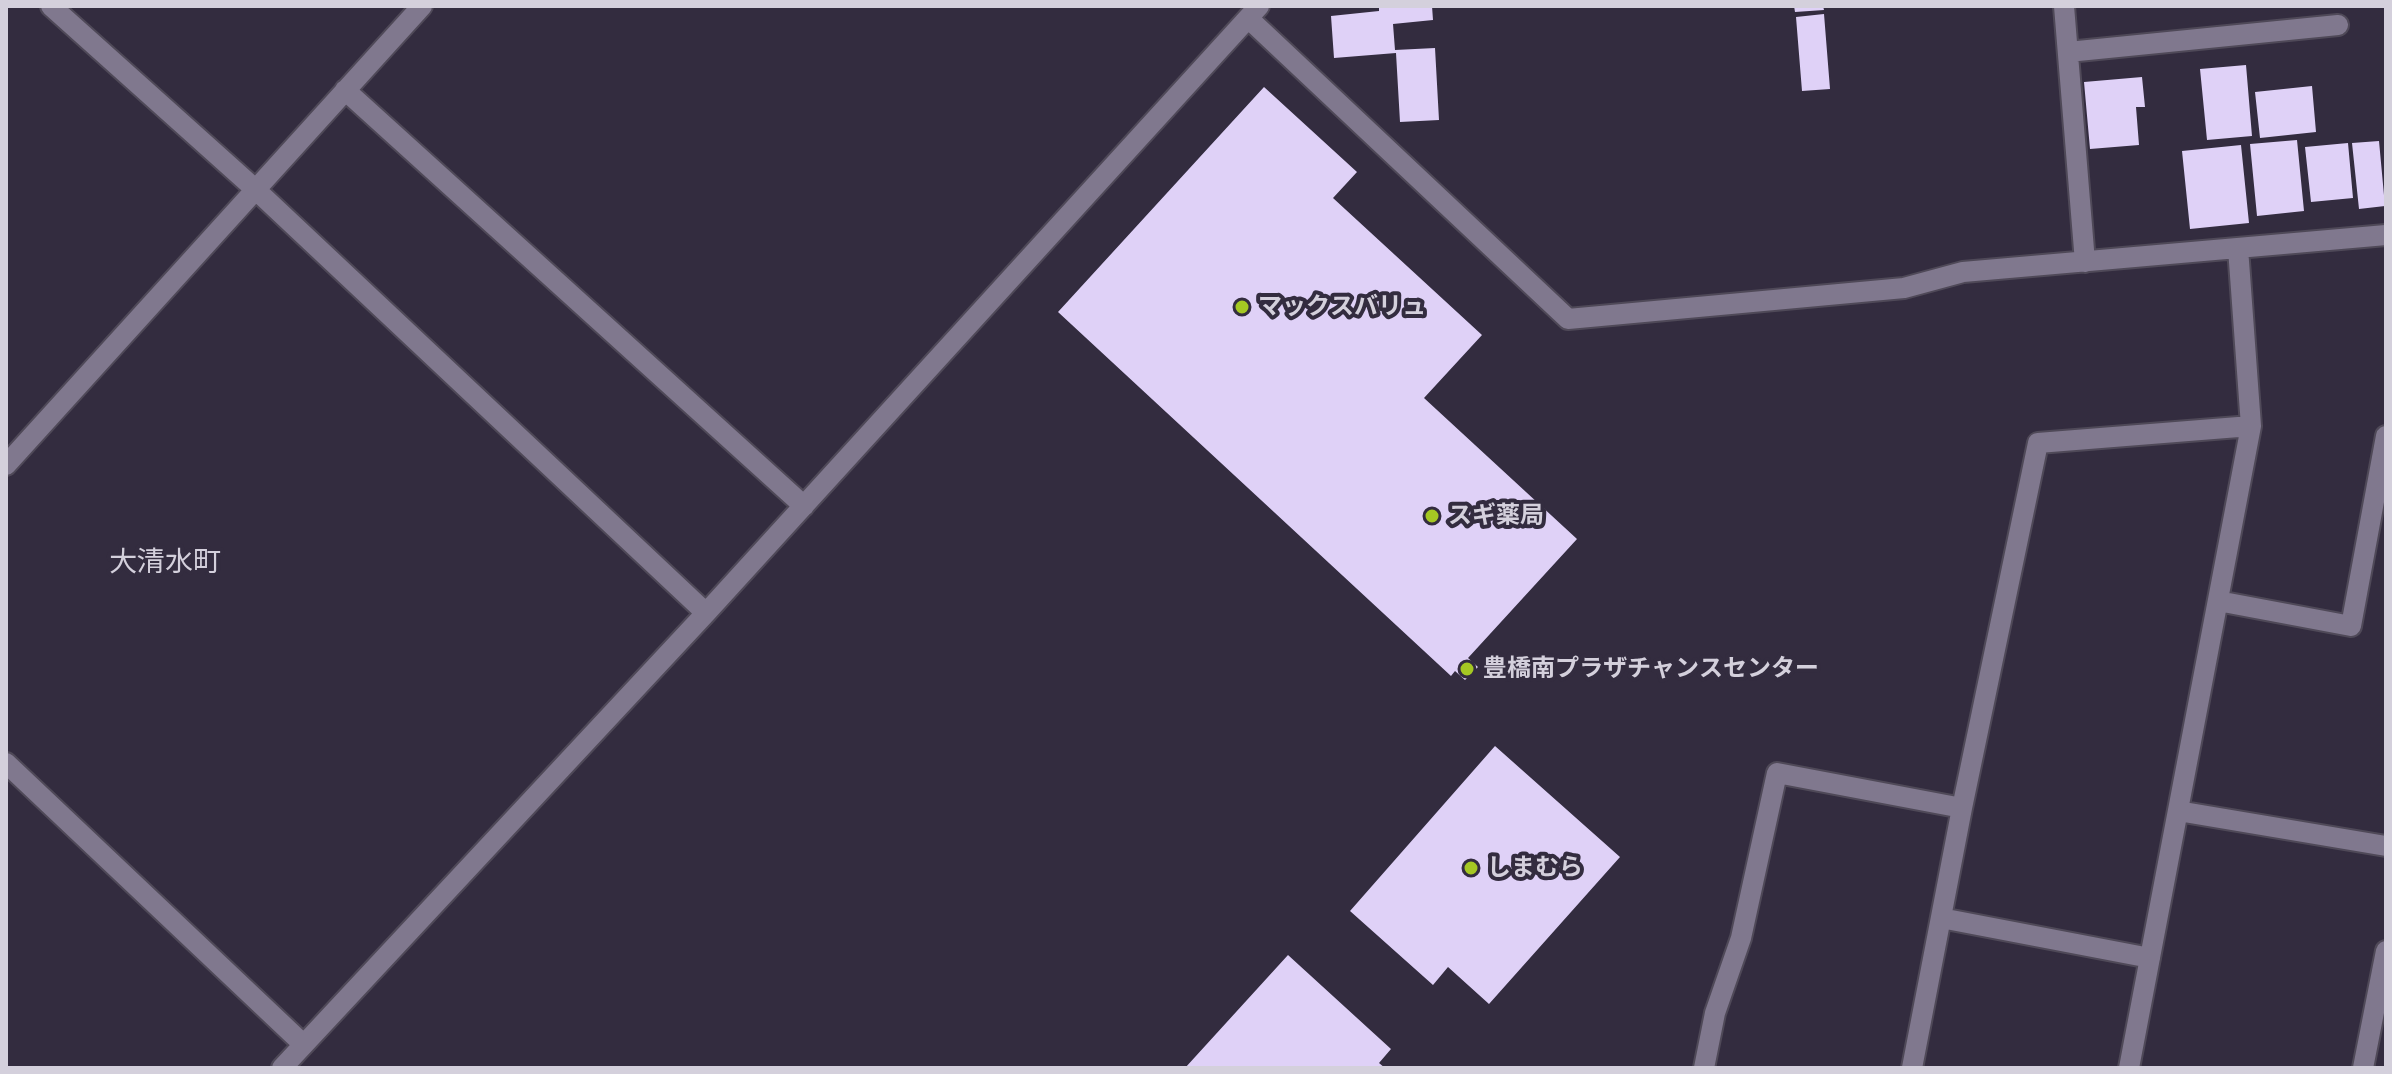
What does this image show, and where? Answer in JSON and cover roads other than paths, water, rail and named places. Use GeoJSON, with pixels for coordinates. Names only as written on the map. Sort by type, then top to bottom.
{"type":"FeatureCollection","features":[{"type":"Feature","properties":{"kind":"street"},"geometry":{"type":"LineString","coordinates":[[51,6],[255,189],[706,613]]}},
{"type":"Feature","properties":{"kind":"street"},"geometry":{"type":"LineString","coordinates":[[6,465],[422,6]]}},
{"type":"Feature","properties":{"kind":"street"},"geometry":{"type":"LineString","coordinates":[[2064,6],[2085,262]]}},
{"type":"Feature","properties":{"kind":"street"},"geometry":{"type":"LineString","coordinates":[[282,1068],[706,613],[1253,12],[1568,319],[1904,288],[1963,272],[2386,235]]}},
{"type":"Feature","properties":{"kind":"street"},"geometry":{"type":"LineString","coordinates":[[2068,52],[2338,25]]}},
{"type":"Feature","properties":{"kind":"street"},"geometry":{"type":"LineString","coordinates":[[345,90],[804,506]]}},
{"type":"Feature","properties":{"kind":"street"},"geometry":{"type":"LineString","coordinates":[[2129,1068],[2251,426],[2238,248]]}},
{"type":"Feature","properties":{"kind":"street"},"geometry":{"type":"LineString","coordinates":[[1912,1068],[2038,443],[2251,426]]}},
{"type":"Feature","properties":{"kind":"street"},"geometry":{"type":"LineString","coordinates":[[2218,601],[2351,626],[2386,436]]}},
{"type":"Feature","properties":{"kind":"street"},"geometry":{"type":"LineString","coordinates":[[6,763],[303,1044]]}},
{"type":"Feature","properties":{"kind":"street"},"geometry":{"type":"LineString","coordinates":[[1704,1068],[1715,1013],[1741,938],[1777,773],[1962,808]]}},
{"type":"Feature","properties":{"kind":"street"},"geometry":{"type":"LineString","coordinates":[[2178,811],[2386,846]]}},
{"type":"Feature","properties":{"kind":"street"},"geometry":{"type":"LineString","coordinates":[[1941,918],[2150,958]]}},
{"type":"Feature","properties":{"kind":"street"},"geometry":{"type":"LineString","coordinates":[[2363,1068],[2386,951]]}},
{"type":"Feature","properties":{"kind":"place","name":"マックスバリュ"},"geometry":{"type":"Point","coordinates":[1242,307]}},
{"type":"Feature","properties":{"kind":"place","name":"スギ薬局"},"geometry":{"type":"Point","coordinates":[1432,516]}},
{"type":"Feature","properties":{"kind":"place","name":"豊橋南プラザチャンスセンター"},"geometry":{"type":"Point","coordinates":[1467,669]}},
{"type":"Feature","properties":{"kind":"place","name":"しまむら"},"geometry":{"type":"Point","coordinates":[1471,868]}},
{"type":"Feature","properties":{"kind":"district","name":"大清水町"},"geometry":{"type":"Point","coordinates":[165,563]}}]}
